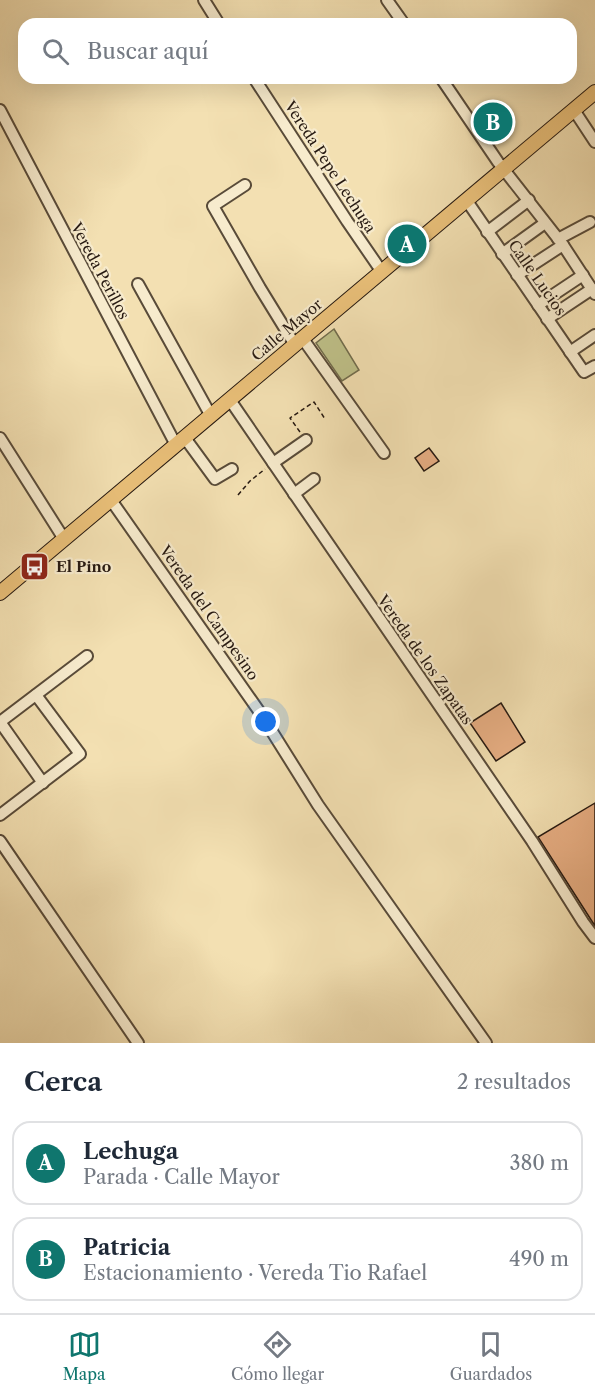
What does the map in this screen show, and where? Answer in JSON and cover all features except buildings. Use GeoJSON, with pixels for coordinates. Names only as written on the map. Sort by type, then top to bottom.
{"type":"FeatureCollection","features":[{"type":"Feature","properties":{"kind":"main road","name":"Calle Mayor"},"geometry":{"type":"LineString","coordinates":[[0,593],[595,92]]}},
{"type":"Feature","properties":{"kind":"street"},"geometry":{"type":"LineString","coordinates":[[204,0],[215,18]]}},
{"type":"Feature","properties":{"kind":"street"},"geometry":{"type":"LineString","coordinates":[[387,0],[400,18]]}},
{"type":"Feature","properties":{"kind":"street","name":"Vereda Pepe Lechuga"},"geometry":{"type":"LineString","coordinates":[[258,84],[382,272]]}},
{"type":"Feature","properties":{"kind":"street"},"geometry":{"type":"LineString","coordinates":[[445,84],[594,292],[548,319]]}},
{"type":"Feature","properties":{"kind":"street","name":"Vereda Perillos"},"geometry":{"type":"LineString","coordinates":[[0,110],[83,271],[181,441],[215,479],[232,469]]}},
{"type":"Feature","properties":{"kind":"street"},"geometry":{"type":"LineString","coordinates":[[574,110],[595,142]]}},
{"type":"Feature","properties":{"kind":"street"},"geometry":{"type":"LineString","coordinates":[[245,185],[213,206],[260,288],[384,453]]}},
{"type":"Feature","properties":{"kind":"street"},"geometry":{"type":"LineString","coordinates":[[487,232],[529,200]]}},
{"type":"Feature","properties":{"kind":"street","name":"Calle Lucios"},"geometry":{"type":"LineString","coordinates":[[467,201],[584,372],[595,366]]}},
{"type":"Feature","properties":{"kind":"street"},"geometry":{"type":"LineString","coordinates":[[517,275],[590,222]]}},
{"type":"Feature","properties":{"kind":"street"},"geometry":{"type":"LineString","coordinates":[[502,254],[545,223]]}},
{"type":"Feature","properties":{"kind":"street"},"geometry":{"type":"LineString","coordinates":[[538,305],[583,275]]}},
{"type":"Feature","properties":{"kind":"street"},"geometry":{"type":"LineString","coordinates":[[138,285],[211,416]]}},
{"type":"Feature","properties":{"kind":"street"},"geometry":{"type":"LineString","coordinates":[[570,352],[595,335]]}},
{"type":"Feature","properties":{"kind":"street","name":"Vereda de los Zapatas"},"geometry":{"type":"LineString","coordinates":[[230,400],[532,841],[595,938]]}},
{"type":"Feature","properties":{"kind":"street"},"geometry":{"type":"LineString","coordinates":[[0,438],[63,539]]}},
{"type":"Feature","properties":{"kind":"street"},"geometry":{"type":"LineString","coordinates":[[273,463],[306,440]]}},
{"type":"Feature","properties":{"kind":"street"},"geometry":{"type":"LineString","coordinates":[[294,494],[314,479]]}},
{"type":"Feature","properties":{"kind":"street","name":"Vereda del Campesino"},"geometry":{"type":"LineString","coordinates":[[111,500],[261,714],[318,805],[486,1043]]}},
{"type":"Feature","properties":{"kind":"street"},"geometry":{"type":"LineString","coordinates":[[43,783],[0,722],[87,656]]}},
{"type":"Feature","properties":{"kind":"street"},"geometry":{"type":"LineString","coordinates":[[0,816],[80,754],[36,695]]}},
{"type":"Feature","properties":{"kind":"street"},"geometry":{"type":"LineString","coordinates":[[0,841],[138,1043]]}},
{"type":"Feature","properties":{"kind":"path"},"geometry":{"type":"LineString","coordinates":[[306,440],[290,418],[314,402],[325,419]]}},
{"type":"Feature","properties":{"kind":"path"},"geometry":{"type":"LineString","coordinates":[[238,495],[250,481],[273,463]]}},
{"type":"Feature","properties":{"kind":"green space"},"geometry":{"type":"Polygon","coordinates":[[[334,329],[359,370],[342,381],[316,343],[334,329]]]}},
{"type":"Feature","properties":{"kind":"place","name":"Patricia"},"geometry":{"type":"Point","coordinates":[493,122]}},
{"type":"Feature","properties":{"kind":"place","name":"Lechuga"},"geometry":{"type":"Point","coordinates":[407,244]}},
{"type":"Feature","properties":{"kind":"place","name":"El Pino"},"geometry":{"type":"Point","coordinates":[35,567]}}]}
